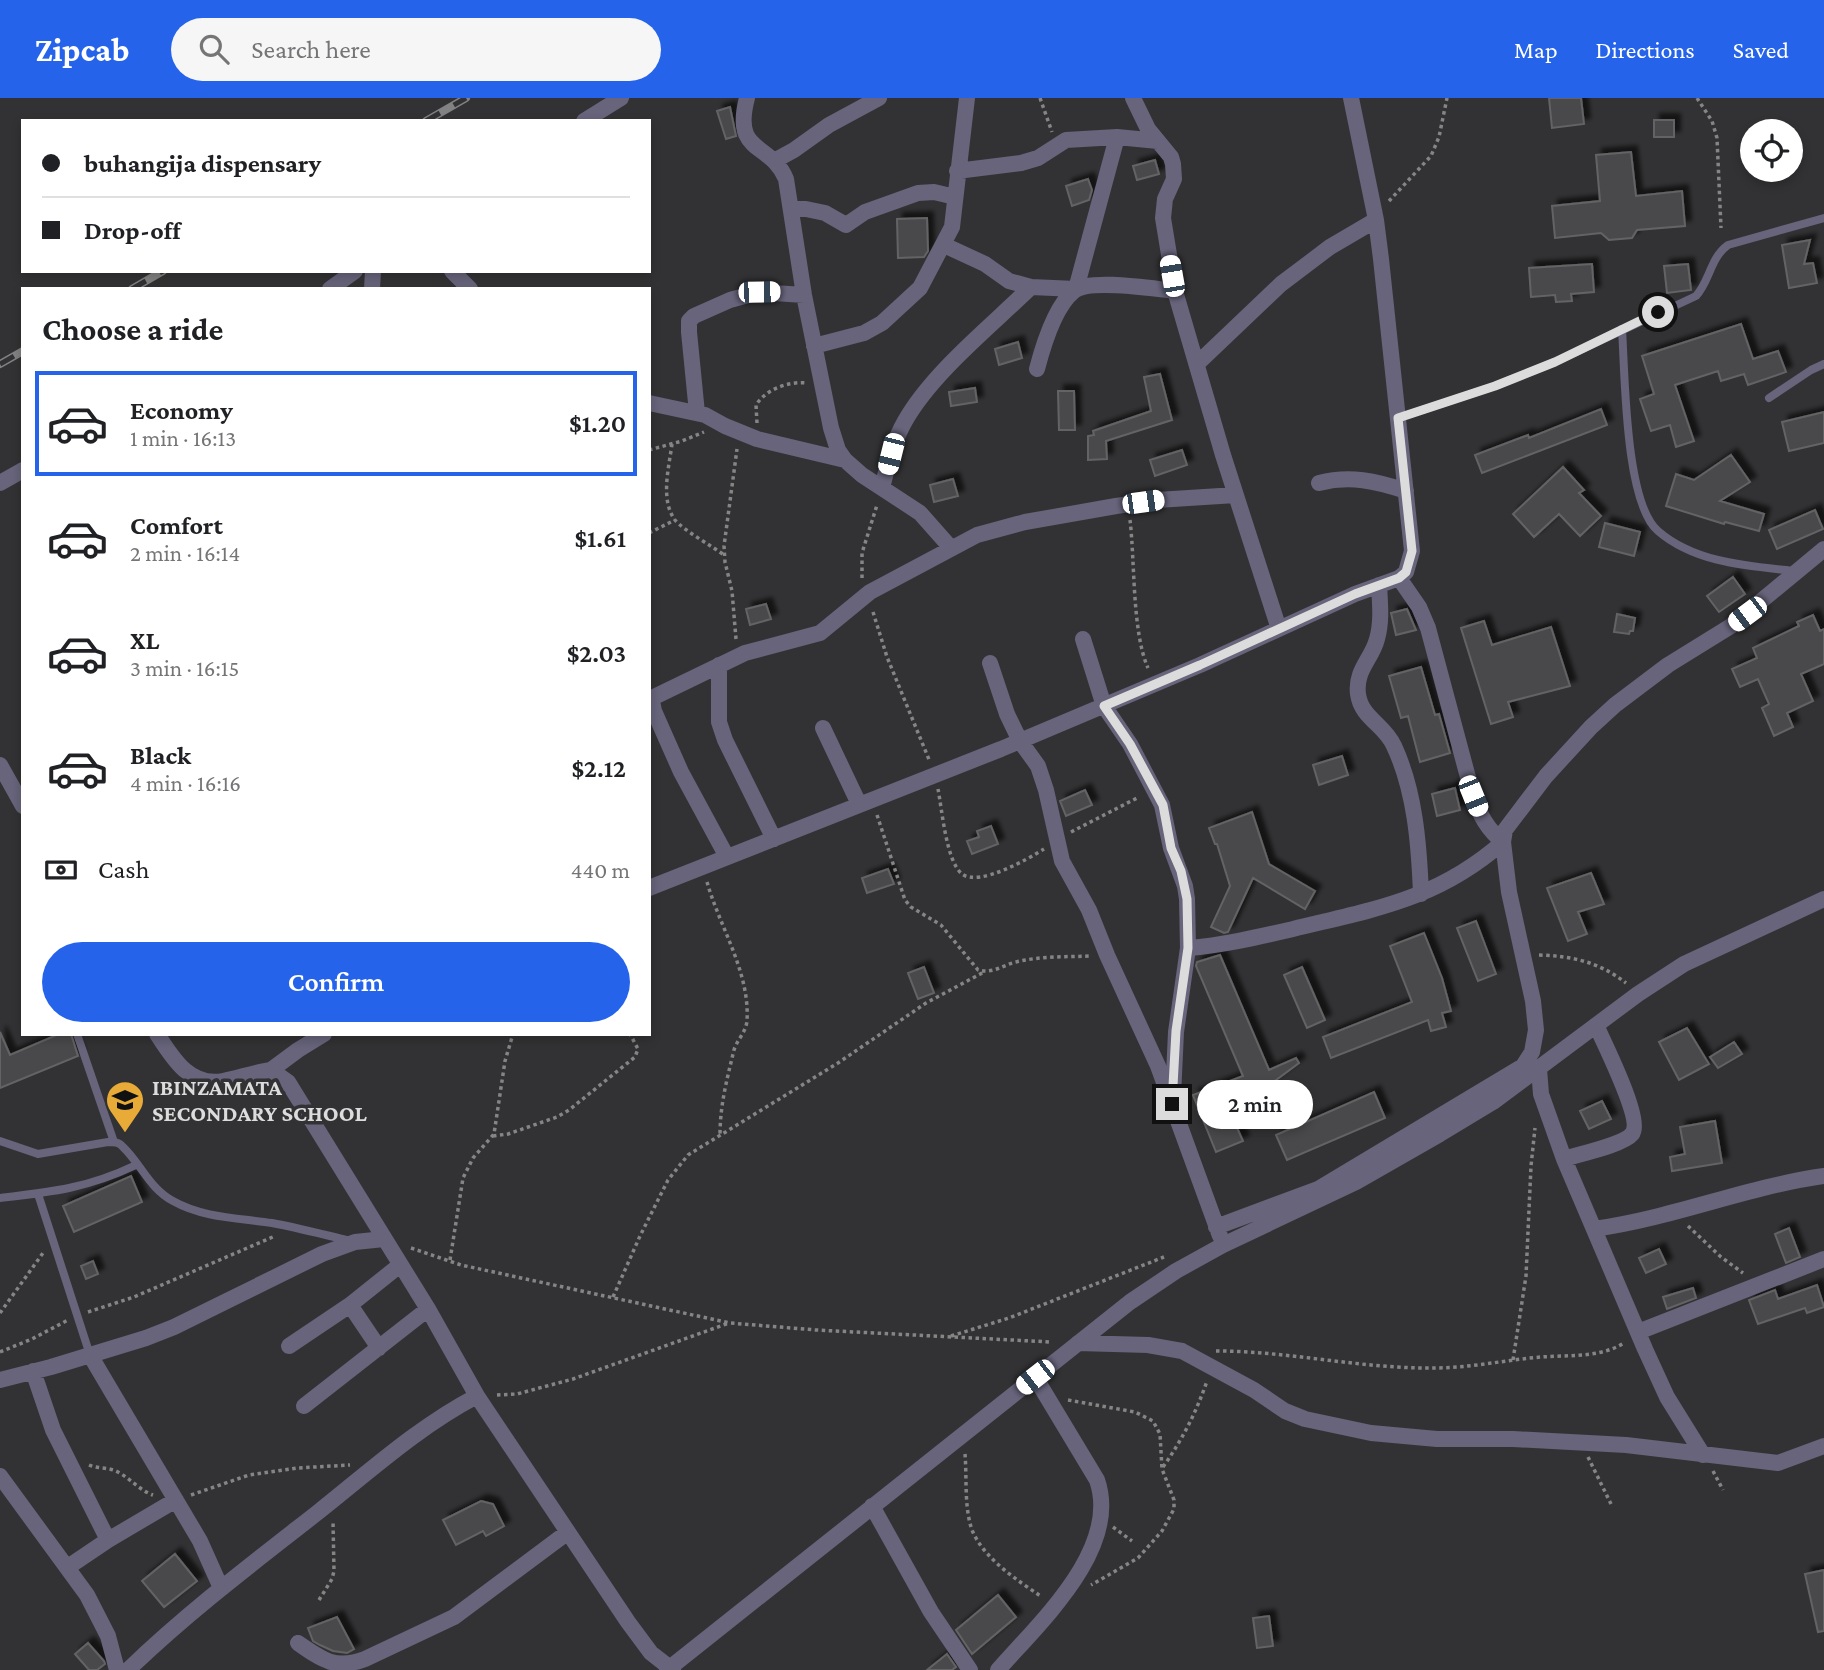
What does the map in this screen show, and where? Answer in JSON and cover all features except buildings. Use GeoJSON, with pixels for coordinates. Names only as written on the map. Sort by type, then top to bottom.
{"type":"FeatureCollection","features":[{"type":"Feature","properties":{"kind":"street"},"geometry":{"type":"LineString","coordinates":[[587,119],[621,98]]}},
{"type":"Feature","properties":{"kind":"street"},"geometry":{"type":"LineString","coordinates":[[747,98],[743,117],[744,131],[756,148],[779,167],[792,209],[804,295],[831,428],[838,450],[845,460],[920,513],[951,548]]}},
{"type":"Feature","properties":{"kind":"street"},"geometry":{"type":"LineString","coordinates":[[779,167],[794,150],[829,125],[879,98]]}},
{"type":"Feature","properties":{"kind":"street"},"geometry":{"type":"LineString","coordinates":[[814,346],[864,333],[882,323],[920,288],[952,227],[967,98]]}},
{"type":"Feature","properties":{"kind":"street"},"geometry":{"type":"LineString","coordinates":[[1133,98],[1142,117],[1171,157],[1174,172],[1163,208],[1163,218],[1175,291],[1279,629]]}},
{"type":"Feature","properties":{"kind":"street"},"geometry":{"type":"LineString","coordinates":[[651,887],[936,776],[1104,706],[1399,578],[1406,572],[1412,551],[1389,317],[1376,220],[1351,98]]}},
{"type":"Feature","properties":{"kind":"street"},"geometry":{"type":"LineString","coordinates":[[957,171],[1021,163],[1038,158],[1056,144],[1072,139],[1117,137],[1158,141]]}},
{"type":"Feature","properties":{"kind":"street"},"geometry":{"type":"LineString","coordinates":[[1037,369],[1051,327],[1076,289],[1117,137]]}},
{"type":"Feature","properties":{"kind":"street"},"geometry":{"type":"LineString","coordinates":[[792,209],[825,213],[846,226],[859,215],[918,193],[934,192],[955,197]]}},
{"type":"Feature","properties":{"kind":"street"},"geometry":{"type":"LineString","coordinates":[[1198,363],[1292,276],[1331,247],[1376,220]]}},
{"type":"Feature","properties":{"kind":"street"},"geometry":{"type":"LineString","coordinates":[[944,245],[985,264],[1006,279],[1031,287],[1076,289],[1122,285],[1175,291]]}},
{"type":"Feature","properties":{"kind":"street"},"geometry":{"type":"LineString","coordinates":[[333,287],[352,273]]}},
{"type":"Feature","properties":{"kind":"street"},"geometry":{"type":"LineString","coordinates":[[454,273],[468,287]]}},
{"type":"Feature","properties":{"kind":"street"},"geometry":{"type":"LineString","coordinates":[[882,488],[897,439],[917,404],[936,381],[1031,287]]}},
{"type":"Feature","properties":{"kind":"street"},"geometry":{"type":"LineString","coordinates":[[697,413],[689,332],[692,317],[730,300],[759,292],[804,295]]}},
{"type":"Feature","properties":{"kind":"street"},"geometry":{"type":"LineString","coordinates":[[651,404],[697,413],[757,439],[845,460]]}},
{"type":"Feature","properties":{"kind":"street"},"geometry":{"type":"LineString","coordinates":[[0,482],[21,471]]}},
{"type":"Feature","properties":{"kind":"street"},"geometry":{"type":"LineString","coordinates":[[1319,483],[1339,478],[1362,479],[1406,491]]}},
{"type":"Feature","properties":{"kind":"street"},"geometry":{"type":"LineString","coordinates":[[727,857],[681,772],[654,711],[652,701],[664,691],[755,649],[820,633],[865,595],[977,535],[1016,524],[1128,505],[1236,495]]}},
{"type":"Feature","properties":{"kind":"street"},"geometry":{"type":"LineString","coordinates":[[1216,1227],[1318,1189],[1523,1066],[1532,1052],[1536,1030],[1533,1001],[1509,892],[1503,842],[1505,830],[1546,776],[1615,705],[1668,666],[1731,626],[1824,549]]}},
{"type":"Feature","properties":{"kind":"street"},"geometry":{"type":"LineString","coordinates":[[1399,578],[1419,607],[1428,628],[1473,796],[1482,820],[1491,833],[1503,842]]}},
{"type":"Feature","properties":{"kind":"street"},"geometry":{"type":"LineString","coordinates":[[1379,585],[1377,639],[1360,672],[1358,694],[1362,708],[1391,740],[1399,756],[1414,813],[1421,894]]}},
{"type":"Feature","properties":{"kind":"street"},"geometry":{"type":"LineString","coordinates":[[1083,639],[1104,706],[1130,744],[1165,811],[1171,848],[1185,886],[1188,948],[1176,1031],[1172,1104]]}},
{"type":"Feature","properties":{"kind":"street"},"geometry":{"type":"LineString","coordinates":[[990,663],[1007,714],[1020,741],[1038,766],[1062,861],[1089,910],[1143,1031],[1223,1245]]}},
{"type":"Feature","properties":{"kind":"street"},"geometry":{"type":"LineString","coordinates":[[719,665],[719,722],[725,740],[774,839]]}},
{"type":"Feature","properties":{"kind":"street"},"geometry":{"type":"LineString","coordinates":[[823,728],[866,802]]}},
{"type":"Feature","properties":{"kind":"street"},"geometry":{"type":"LineString","coordinates":[[0,765],[21,802]]}},
{"type":"Feature","properties":{"kind":"street"},"geometry":{"type":"LineString","coordinates":[[1188,948],[1260,937],[1358,915],[1421,894],[1467,871],[1503,842]]}},
{"type":"Feature","properties":{"kind":"street"},"geometry":{"type":"LineString","coordinates":[[271,1070],[288,1082],[428,1309],[477,1396],[628,1622],[652,1653],[671,1669],[1130,1302],[1176,1271],[1223,1245],[1356,1182],[1440,1134],[1539,1069],[1638,994],[1685,964],[1824,899]]}},
{"type":"Feature","properties":{"kind":"street"},"geometry":{"type":"LineString","coordinates":[[1564,1159],[1616,1142],[1630,1135],[1634,1128],[1632,1110],[1596,1025]]}},
{"type":"Feature","properties":{"kind":"street"},"geometry":{"type":"LineString","coordinates":[[158,1036],[184,1070],[201,1082],[222,1082],[271,1070],[321,1036]]}},
{"type":"Feature","properties":{"kind":"street"},"geometry":{"type":"LineString","coordinates":[[1539,1069],[1541,1094],[1564,1159],[1667,1397],[1703,1455]]}},
{"type":"Feature","properties":{"kind":"street"},"geometry":{"type":"LineString","coordinates":[[1594,1229],[1674,1213],[1759,1188],[1824,1176]]}},
{"type":"Feature","properties":{"kind":"street"},"geometry":{"type":"LineString","coordinates":[[0,1380],[90,1355],[174,1326],[322,1254],[355,1242],[384,1240]]}},
{"type":"Feature","properties":{"kind":"street"},"geometry":{"type":"LineString","coordinates":[[1638,1332],[1824,1259]]}},
{"type":"Feature","properties":{"kind":"street"},"geometry":{"type":"LineString","coordinates":[[289,1346],[350,1305],[400,1265]]}},
{"type":"Feature","properties":{"kind":"street"},"geometry":{"type":"LineString","coordinates":[[350,1305],[379,1348]]}},
{"type":"Feature","properties":{"kind":"street"},"geometry":{"type":"LineString","coordinates":[[304,1406],[428,1309]]}},
{"type":"Feature","properties":{"kind":"street"},"geometry":{"type":"LineString","coordinates":[[1078,1343],[1148,1345],[1182,1351],[1254,1390],[1285,1412],[1350,1429],[1437,1439],[1513,1438],[1654,1447],[1780,1463],[1824,1446]]}},
{"type":"Feature","properties":{"kind":"street"},"geometry":{"type":"LineString","coordinates":[[90,1355],[200,1541],[221,1588]]}},
{"type":"Feature","properties":{"kind":"street"},"geometry":{"type":"LineString","coordinates":[[33,1371],[53,1430],[108,1539]]}},
{"type":"Feature","properties":{"kind":"street"},"geometry":{"type":"LineString","coordinates":[[998,1670],[1056,1603],[1086,1563],[1098,1529],[1101,1495],[1097,1480],[1035,1377]]}},
{"type":"Feature","properties":{"kind":"street"},"geometry":{"type":"LineString","coordinates":[[128,1670],[221,1588],[377,1463],[446,1413],[477,1396]]}},
{"type":"Feature","properties":{"kind":"street"},"geometry":{"type":"LineString","coordinates":[[0,1476],[68,1567],[96,1611],[108,1636],[117,1670]]}},
{"type":"Feature","properties":{"kind":"street"},"geometry":{"type":"LineString","coordinates":[[68,1567],[108,1539],[176,1500]]}},
{"type":"Feature","properties":{"kind":"street"},"geometry":{"type":"LineString","coordinates":[[872,1506],[932,1612],[970,1670]]}},
{"type":"Feature","properties":{"kind":"street"},"geometry":{"type":"LineString","coordinates":[[298,1643],[317,1657],[336,1664],[351,1664],[365,1659],[454,1617],[568,1531]]}},
{"type":"Feature","properties":{"kind":"lane"},"geometry":{"type":"LineString","coordinates":[[1398,418],[1555,362],[1696,296],[1719,253],[1728,245],[1823,219]]}},
{"type":"Feature","properties":{"kind":"lane"},"geometry":{"type":"LineString","coordinates":[[1622,330],[1635,477],[1645,516],[1657,530],[1704,556],[1797,571]]}},
{"type":"Feature","properties":{"kind":"lane"},"geometry":{"type":"LineString","coordinates":[[1769,398],[1824,363]]}},
{"type":"Feature","properties":{"kind":"lane"},"geometry":{"type":"LineString","coordinates":[[78,1036],[114,1142]]}},
{"type":"Feature","properties":{"kind":"lane"},"geometry":{"type":"LineString","coordinates":[[0,1141],[38,1154],[114,1142],[122,1146],[165,1197],[184,1207],[355,1242]]}},
{"type":"Feature","properties":{"kind":"lane"},"geometry":{"type":"LineString","coordinates":[[0,1199],[104,1180],[136,1165]]}},
{"type":"Feature","properties":{"kind":"lane"},"geometry":{"type":"LineString","coordinates":[[38,1194],[90,1355]]}},
{"type":"Feature","properties":{"kind":"path"},"geometry":{"type":"LineString","coordinates":[[1040,98],[1056,144]]}},
{"type":"Feature","properties":{"kind":"path"},"geometry":{"type":"LineString","coordinates":[[1376,220],[1399,190],[1431,156],[1439,137],[1447,98]]}},
{"type":"Feature","properties":{"kind":"path"},"geometry":{"type":"LineString","coordinates":[[1697,98],[1712,121],[1717,138],[1721,228]]}},
{"type":"Feature","properties":{"kind":"path"},"geometry":{"type":"LineString","coordinates":[[757,439],[756,405],[764,396],[794,382],[807,383],[825,393]]}},
{"type":"Feature","properties":{"kind":"path"},"geometry":{"type":"LineString","coordinates":[[651,449],[707,431],[718,423]]}},
{"type":"Feature","properties":{"kind":"path"},"geometry":{"type":"LineString","coordinates":[[735,657],[735,616],[724,555],[740,433]]}},
{"type":"Feature","properties":{"kind":"path"},"geometry":{"type":"LineString","coordinates":[[672,444],[668,502],[675,520],[724,555]]}},
{"type":"Feature","properties":{"kind":"path"},"geometry":{"type":"LineString","coordinates":[[877,504],[861,561],[865,595],[905,703],[936,776],[953,859],[965,875],[978,877],[1005,869],[1100,815],[1154,790]]}},
{"type":"Feature","properties":{"kind":"path"},"geometry":{"type":"LineString","coordinates":[[1128,505],[1142,651],[1156,684]]}},
{"type":"Feature","properties":{"kind":"path"},"geometry":{"type":"LineString","coordinates":[[651,532],[675,520]]}},
{"type":"Feature","properties":{"kind":"path"},"geometry":{"type":"LineString","coordinates":[[866,802],[905,900],[911,907],[941,925],[970,962],[984,972]]}},
{"type":"Feature","properties":{"kind":"path"},"geometry":{"type":"LineString","coordinates":[[703,867],[742,979],[747,1012],[746,1028],[734,1050],[722,1099],[720,1135]]}},
{"type":"Feature","properties":{"kind":"path"},"geometry":{"type":"LineString","coordinates":[[1521,954],[1585,960],[1625,981],[1638,994]]}},
{"type":"Feature","properties":{"kind":"path"},"geometry":{"type":"LineString","coordinates":[[613,1297],[671,1174],[688,1155],[838,1063],[919,1007],[984,972],[1015,962],[1040,958],[1107,955]]}},
{"type":"Feature","properties":{"kind":"path"},"geometry":{"type":"LineString","coordinates":[[449,1261],[463,1178],[473,1158],[493,1136],[505,1061],[512,1036]]}},
{"type":"Feature","properties":{"kind":"path"},"geometry":{"type":"LineString","coordinates":[[493,1136],[526,1128],[569,1110],[635,1057],[638,1049],[631,1036]]}},
{"type":"Feature","properties":{"kind":"path"},"geometry":{"type":"LineString","coordinates":[[1513,1360],[1526,1276],[1531,1166],[1541,1094]]}},
{"type":"Feature","properties":{"kind":"path"},"geometry":{"type":"LineString","coordinates":[[1674,1213],[1721,1257],[1759,1285]]}},
{"type":"Feature","properties":{"kind":"path"},"geometry":{"type":"LineString","coordinates":[[0,1352],[77,1316],[134,1297],[292,1228]]}},
{"type":"Feature","properties":{"kind":"path"},"geometry":{"type":"LineString","coordinates":[[0,1313],[52,1239]]}},
{"type":"Feature","properties":{"kind":"path"},"geometry":{"type":"LineString","coordinates":[[384,1240],[449,1261],[730,1323],[946,1338],[1078,1343]]}},
{"type":"Feature","properties":{"kind":"path"},"geometry":{"type":"LineString","coordinates":[[946,1338],[1009,1318],[1173,1255]]}},
{"type":"Feature","properties":{"kind":"path"},"geometry":{"type":"LineString","coordinates":[[477,1396],[517,1394],[573,1379],[730,1323]]}},
{"type":"Feature","properties":{"kind":"path"},"geometry":{"type":"LineString","coordinates":[[1182,1351],[1257,1351],[1378,1365],[1436,1368],[1600,1353],[1622,1345],[1638,1332]]}},
{"type":"Feature","properties":{"kind":"path"},"geometry":{"type":"LineString","coordinates":[[1162,1469],[1193,1418],[1212,1367]]}},
{"type":"Feature","properties":{"kind":"path"},"geometry":{"type":"LineString","coordinates":[[1045,1395],[1145,1415],[1153,1421],[1160,1434],[1162,1469],[1174,1500],[1174,1509],[1163,1531],[1138,1558],[1089,1586]]}},
{"type":"Feature","properties":{"kind":"path"},"geometry":{"type":"LineString","coordinates":[[963,1435],[968,1507],[973,1532],[993,1559],[1048,1601]]}},
{"type":"Feature","properties":{"kind":"path"},"geometry":{"type":"LineString","coordinates":[[1583,1442],[1589,1462],[1611,1504]]}},
{"type":"Feature","properties":{"kind":"path"},"geometry":{"type":"LineString","coordinates":[[65,1454],[94,1467],[116,1471],[147,1493],[176,1500],[248,1475],[298,1468],[377,1463]]}},
{"type":"Feature","properties":{"kind":"path"},"geometry":{"type":"LineString","coordinates":[[319,1600],[334,1571],[332,1501]]}},
{"type":"Feature","properties":{"kind":"railway"},"geometry":{"type":"LineString","coordinates":[[429,119],[466,98]]}},
{"type":"Feature","properties":{"kind":"railway"},"geometry":{"type":"LineString","coordinates":[[135,287],[160,273]]}},
{"type":"Feature","properties":{"kind":"railway"},"geometry":{"type":"LineString","coordinates":[[0,364],[21,352]]}},
{"type":"Feature","properties":{"kind":"place","name":"IBINZAMATA SECONDARY SCHOOL"},"geometry":{"type":"Point","coordinates":[125,1134]}},
{"type":"Feature","properties":{"kind":"route"},"geometry":{"type":"LineString","coordinates":[[1172,1104],[1176,1031],[1188,948],[1185,886],[1171,848],[1163,805],[1123,732],[1104,706],[1355,594],[1399,578],[1406,572],[1412,551],[1398,418],[1495,386],[1555,362],[1658,312]]}}]}
